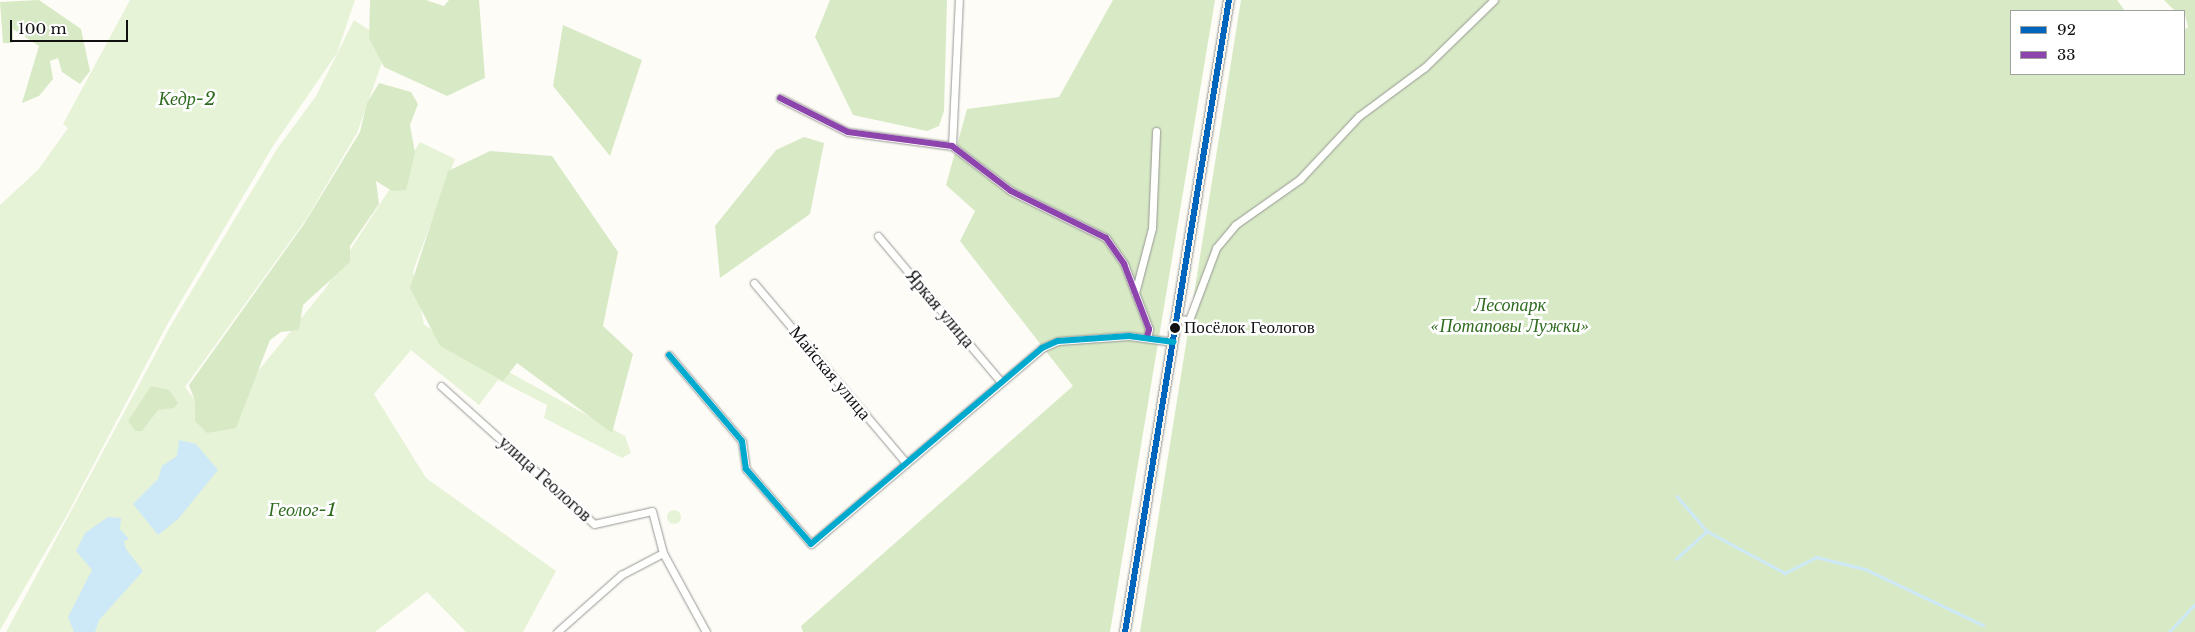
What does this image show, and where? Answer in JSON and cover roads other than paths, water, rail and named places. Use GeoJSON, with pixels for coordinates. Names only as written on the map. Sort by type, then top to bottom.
{"type":"FeatureCollection","features":[{"type":"Feature","properties":{"kind":"street"},"geometry":{"type":"LineString","coordinates":[[952,146],[959,0]]}},
{"type":"Feature","properties":{"kind":"street"},"geometry":{"type":"LineString","coordinates":[[1125,632],[1229,0]]}},
{"type":"Feature","properties":{"kind":"street"},"geometry":{"type":"LineString","coordinates":[[1178,319],[1189,320],[1216,248],[1235,225],[1300,179],[1359,116],[1425,67],[1494,0]]}},
{"type":"Feature","properties":{"kind":"street"},"geometry":{"type":"LineString","coordinates":[[780,98],[848,132],[952,146],[1011,191],[1106,238],[1135,293],[1148,329],[1147,338]]}},
{"type":"Feature","properties":{"kind":"street"},"geometry":{"type":"LineString","coordinates":[[1135,293],[1152,228],[1156,131]]}},
{"type":"Feature","properties":{"kind":"street","name":"Яркая улица"},"geometry":{"type":"LineString","coordinates":[[878,236],[1001,382]]}},
{"type":"Feature","properties":{"kind":"street","name":"Майская улица"},"geometry":{"type":"LineString","coordinates":[[754,283],[906,464]]}},
{"type":"Feature","properties":{"kind":"street"},"geometry":{"type":"LineString","coordinates":[[669,355],[742,441],[746,469],[811,544],[1042,348],[1058,341],[1147,338],[1174,342]]}},
{"type":"Feature","properties":{"kind":"street","name":"улица Геологов"},"geometry":{"type":"LineString","coordinates":[[440,386],[594,524],[652,511],[663,553],[706,632]]}},
{"type":"Feature","properties":{"kind":"street"},"geometry":{"type":"LineString","coordinates":[[557,632],[621,575],[663,553]]}},
{"type":"Feature","properties":{"kind":"water"},"geometry":{"type":"Polygon","coordinates":[[[179,440],[196,444],[218,470],[179,518],[158,535],[133,504],[158,479],[162,466],[177,456],[179,440]]]}},
{"type":"Feature","properties":{"kind":"water"},"geometry":{"type":"Polygon","coordinates":[[[108,517],[121,518],[120,529],[129,539],[124,541],[126,549],[143,571],[99,620],[95,632],[74,632],[68,617],[92,570],[76,551],[85,533],[108,517]]]}},
{"type":"Feature","properties":{"kind":"waterway"},"geometry":{"type":"LineString","coordinates":[[1677,496],[1707,531]]}},
{"type":"Feature","properties":{"kind":"waterway"},"geometry":{"type":"LineString","coordinates":[[1676,559],[1707,531],[1785,573],[1816,557],[1865,569],[1983,625]]}},
{"type":"Feature","properties":{"kind":"waterway"},"geometry":{"type":"LineString","coordinates":[[2169,632],[2195,604]]}},
{"type":"Feature","properties":{"kind":"place","name":"Посёлок Геологов"},"geometry":{"type":"Point","coordinates":[1175,328]}},
{"type":"Feature","properties":{"kind":"park label","name":"Кедр-2"},"geometry":{"type":"Point","coordinates":[187,99]}},
{"type":"Feature","properties":{"kind":"park label","name":"Лесопарк «Потаповы Лужки»"},"geometry":{"type":"Point","coordinates":[1510,316]}},
{"type":"Feature","properties":{"kind":"park label","name":"Геолог-1"},"geometry":{"type":"Point","coordinates":[302,510]}}]}
